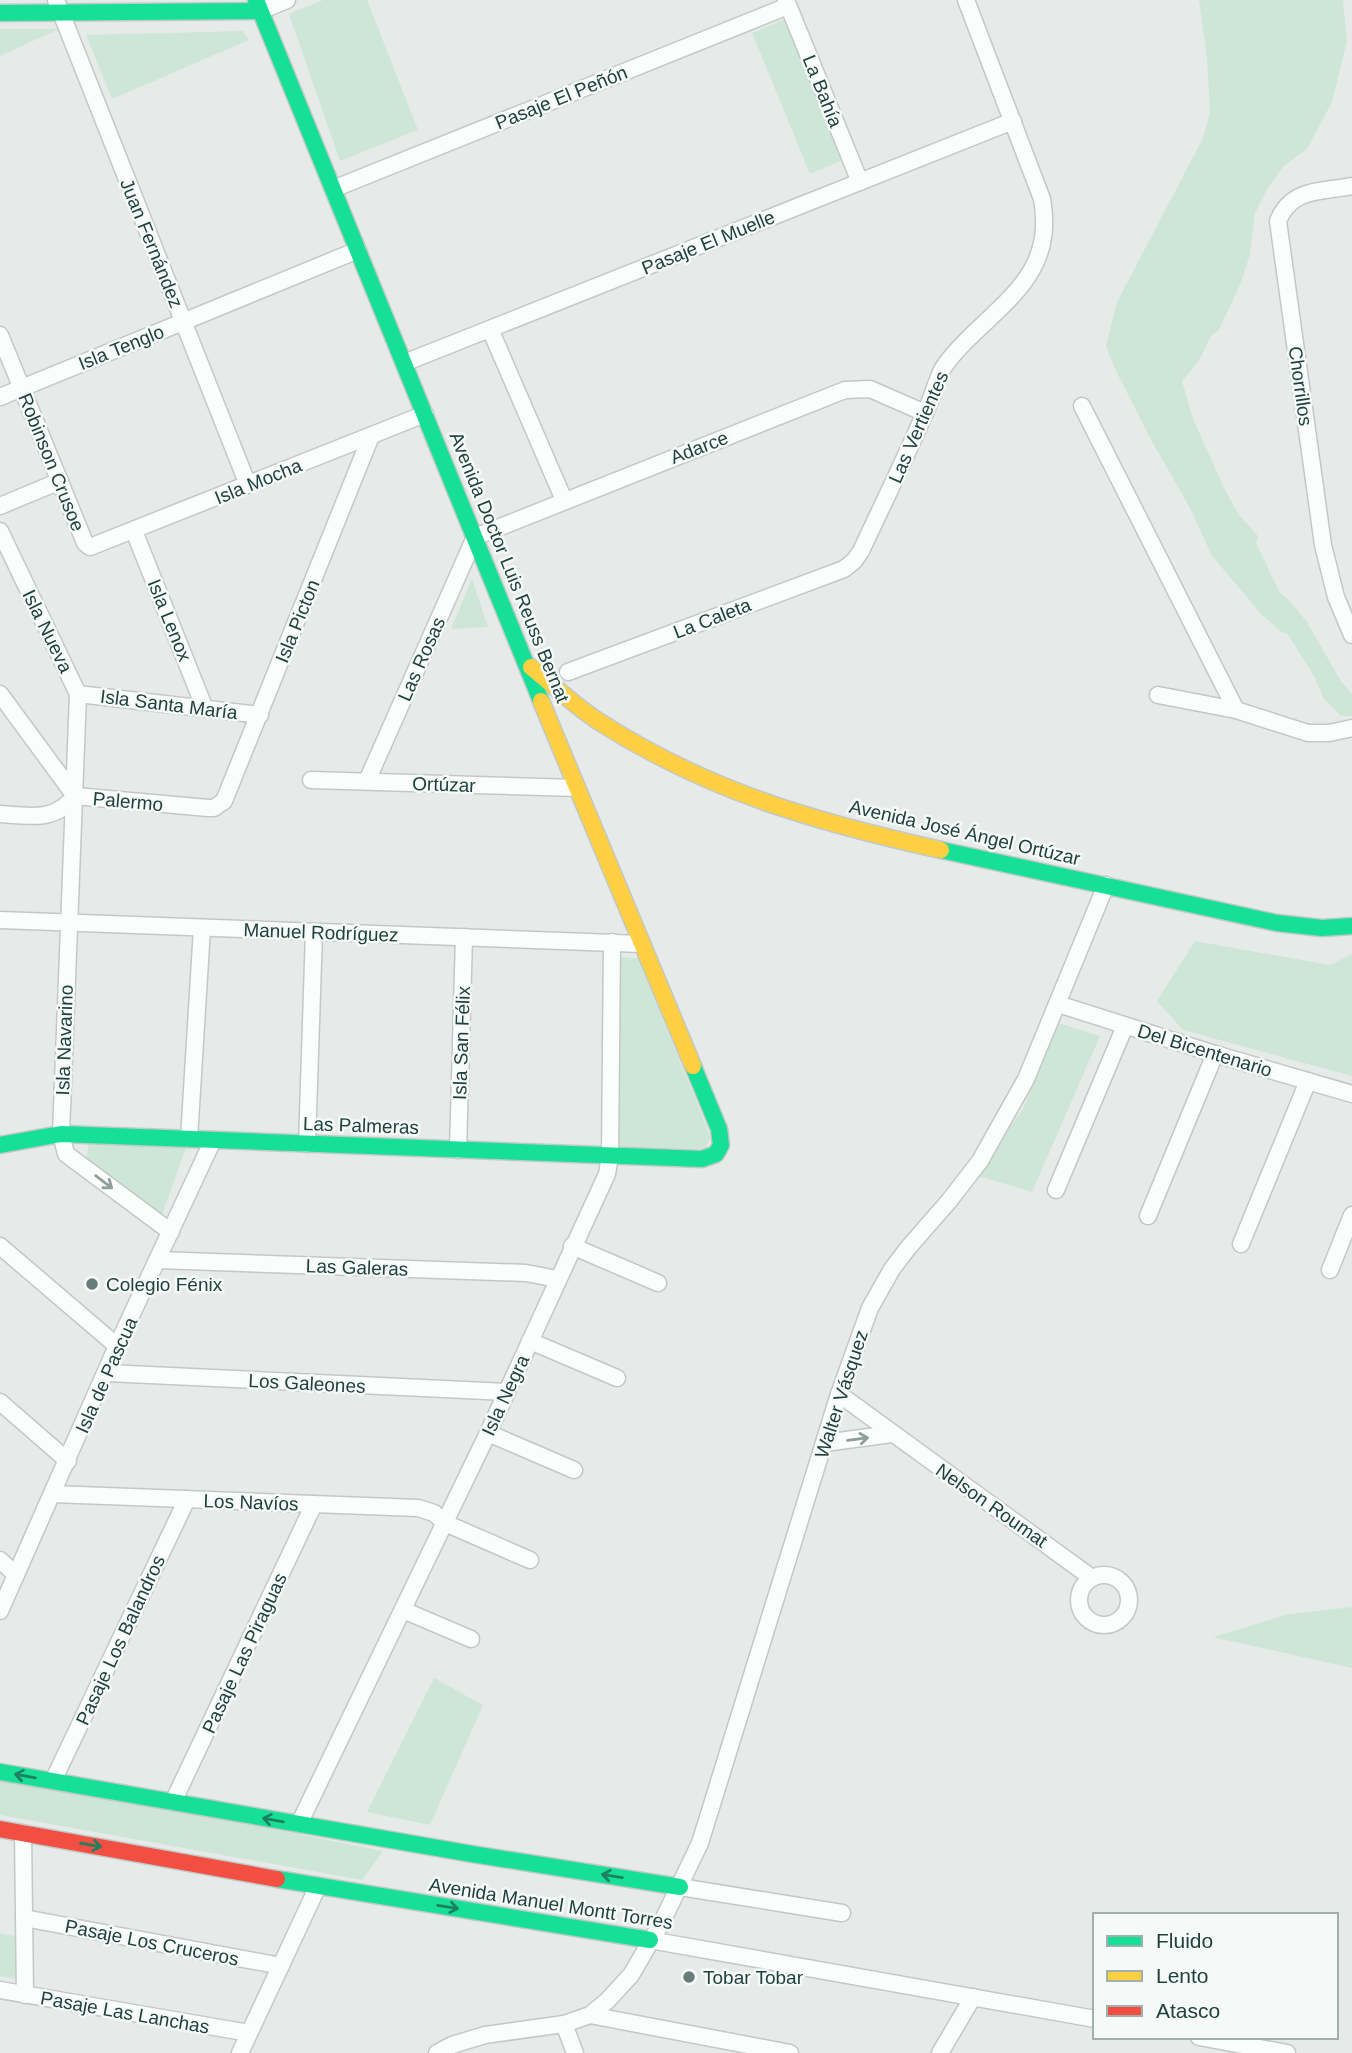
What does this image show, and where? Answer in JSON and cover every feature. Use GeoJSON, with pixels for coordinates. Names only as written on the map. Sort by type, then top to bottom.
{"type":"FeatureCollection","features":[{"type":"Feature","properties":{"kind":"street"},"geometry":{"type":"LineString","coordinates":[[0,13],[58,6],[258,5],[287,0]]}},
{"type":"Feature","properties":{"kind":"street","name":"Las Vertientes"},"geometry":{"type":"LineString","coordinates":[[854,561],[949,359],[1017,292],[1027,280],[1040,254],[1045,227],[1042,199],[966,0]]}},
{"type":"Feature","properties":{"kind":"street","name":"La Bahía"},"geometry":{"type":"LineString","coordinates":[[787,3],[860,182]]}},
{"type":"Feature","properties":{"kind":"street","name":"Pasaje El Peñón"},"geometry":{"type":"LineString","coordinates":[[333,189],[787,3]]}},
{"type":"Feature","properties":{"kind":"street","name":"Avenida Doctor Luis Reuss Bernat"},"geometry":{"type":"LineString","coordinates":[[258,5],[719,1129],[719,1150]]}},
{"type":"Feature","properties":{"kind":"street","name":"Juan Fernández"},"geometry":{"type":"LineString","coordinates":[[58,6],[248,485]]}},
{"type":"Feature","properties":{"kind":"street","name":"Pasaje El Muelle"},"geometry":{"type":"LineString","coordinates":[[404,363],[1013,121]]}},
{"type":"Feature","properties":{"kind":"street","name":"Chorrillos"},"geometry":{"type":"LineString","coordinates":[[1352,186],[1298,196],[1283,208],[1278,221],[1323,545],[1336,597],[1352,635]]}},
{"type":"Feature","properties":{"kind":"street","name":"Isla Tenglo"},"geometry":{"type":"LineString","coordinates":[[0,397],[358,250]]}},
{"type":"Feature","properties":{"kind":"street"},"geometry":{"type":"LineString","coordinates":[[490,329],[564,500]]}},
{"type":"Feature","properties":{"kind":"street","name":"Robinson Crusoe"},"geometry":{"type":"LineString","coordinates":[[0,335],[85,543],[90,547]]}},
{"type":"Feature","properties":{"kind":"street","name":"Adarce"},"geometry":{"type":"LineString","coordinates":[[475,537],[845,390],[870,389],[925,413]]}},
{"type":"Feature","properties":{"kind":"street"},"geometry":{"type":"LineString","coordinates":[[1082,406],[1236,710]]}},
{"type":"Feature","properties":{"kind":"street","name":"Isla Mocha"},"geometry":{"type":"LineString","coordinates":[[90,547],[425,414]]}},
{"type":"Feature","properties":{"kind":"street","name":"Isla Picton"},"geometry":{"type":"LineString","coordinates":[[220,805],[227,797],[371,436]]}},
{"type":"Feature","properties":{"kind":"street"},"geometry":{"type":"LineString","coordinates":[[0,506],[60,481]]}},
{"type":"Feature","properties":{"kind":"street","name":"Isla Nueva"},"geometry":{"type":"LineString","coordinates":[[0,531],[78,694]]}},
{"type":"Feature","properties":{"kind":"street","name":"Isla Lenox"},"geometry":{"type":"LineString","coordinates":[[134,531],[205,709]]}},
{"type":"Feature","properties":{"kind":"street","name":"Las Rosas"},"geometry":{"type":"LineString","coordinates":[[367,781],[475,537]]}},
{"type":"Feature","properties":{"kind":"street","name":"La Caleta"},"geometry":{"type":"LineString","coordinates":[[568,672],[844,569],[854,561]]}},
{"type":"Feature","properties":{"kind":"street","name":"Avenida José Ángel Ortúzar"},"geometry":{"type":"LineString","coordinates":[[525,661],[563,695],[615,733],[676,768],[732,792],[880,838],[1289,926],[1323,929],[1352,926]]}},
{"type":"Feature","properties":{"kind":"street"},"geometry":{"type":"LineString","coordinates":[[0,694],[75,796]]}},
{"type":"Feature","properties":{"kind":"street","name":"Isla Santa María"},"geometry":{"type":"LineString","coordinates":[[78,694],[260,715]]}},
{"type":"Feature","properties":{"kind":"street","name":"Isla Navarino"},"geometry":{"type":"LineString","coordinates":[[61,1134],[78,694]]}},
{"type":"Feature","properties":{"kind":"street"},"geometry":{"type":"LineString","coordinates":[[1158,695],[1236,710],[1308,733],[1329,733],[1352,728]]}},
{"type":"Feature","properties":{"kind":"street","name":"Ortúzar"},"geometry":{"type":"LineString","coordinates":[[312,780],[577,788]]}},
{"type":"Feature","properties":{"kind":"street","name":"Palermo"},"geometry":{"type":"LineString","coordinates":[[0,814],[48,816],[63,808],[75,796],[208,808],[220,805]]}},
{"type":"Feature","properties":{"kind":"street","name":"Walter Vásquez"},"geometry":{"type":"LineString","coordinates":[[590,2015],[631,1975],[680,1887],[700,1843],[839,1394],[863,1325],[878,1292],[908,1248],[980,1161],[1026,1079],[1106,885]]}},
{"type":"Feature","properties":{"kind":"street","name":"Manuel Rodríguez"},"geometry":{"type":"LineString","coordinates":[[0,920],[641,944]]}},
{"type":"Feature","properties":{"kind":"street"},"geometry":{"type":"LineString","coordinates":[[189,1139],[202,928]]}},
{"type":"Feature","properties":{"kind":"street"},"geometry":{"type":"LineString","coordinates":[[307,1144],[314,932]]}},
{"type":"Feature","properties":{"kind":"street","name":"Isla San Félix"},"geometry":{"type":"LineString","coordinates":[[458,1150],[464,937]]}},
{"type":"Feature","properties":{"kind":"street","name":"Isla Negra"},"geometry":{"type":"LineString","coordinates":[[299,1824],[488,1433],[607,1174],[610,1156],[612,942]]}},
{"type":"Feature","properties":{"kind":"street","name":"Del Bicentenario"},"geometry":{"type":"LineString","coordinates":[[1058,1004],[1214,1054],[1352,1094]]}},
{"type":"Feature","properties":{"kind":"street"},"geometry":{"type":"LineString","coordinates":[[1056,1190],[1125,1026]]}},
{"type":"Feature","properties":{"kind":"street"},"geometry":{"type":"LineString","coordinates":[[1148,1216],[1214,1054]]}},
{"type":"Feature","properties":{"kind":"street"},"geometry":{"type":"LineString","coordinates":[[1241,1244],[1308,1081]]}},
{"type":"Feature","properties":{"kind":"street"},"geometry":{"type":"LineString","coordinates":[[61,1134],[66,1154],[171,1232]]}},
{"type":"Feature","properties":{"kind":"street","name":"Las Palmeras"},"geometry":{"type":"LineString","coordinates":[[0,1145],[61,1134],[702,1159],[712,1157],[719,1150]]}},
{"type":"Feature","properties":{"kind":"street","name":"Isla de Pascua"},"geometry":{"type":"LineString","coordinates":[[0,1611],[117,1346],[213,1140]]}},
{"type":"Feature","properties":{"kind":"street"},"geometry":{"type":"LineString","coordinates":[[1330,1270],[1352,1215]]}},
{"type":"Feature","properties":{"kind":"street"},"geometry":{"type":"LineString","coordinates":[[0,1246],[117,1346]]}},
{"type":"Feature","properties":{"kind":"street"},"geometry":{"type":"LineString","coordinates":[[572,1246],[658,1283]]}},
{"type":"Feature","properties":{"kind":"street","name":"Las Galeras"},"geometry":{"type":"LineString","coordinates":[[157,1260],[526,1273],[557,1279]]}},
{"type":"Feature","properties":{"kind":"street"},"geometry":{"type":"LineString","coordinates":[[530,1341],[617,1378]]}},
{"type":"Feature","properties":{"kind":"street","name":"Los Galeones"},"geometry":{"type":"LineString","coordinates":[[107,1373],[507,1392]]}},
{"type":"Feature","properties":{"kind":"street","name":"Nelson Roumat"},"geometry":{"type":"LineString","coordinates":[[839,1394],[1092,1578]]}},
{"type":"Feature","properties":{"kind":"street"},"geometry":{"type":"LineString","coordinates":[[0,1402],[68,1461]]}},
{"type":"Feature","properties":{"kind":"street"},"geometry":{"type":"LineString","coordinates":[[488,1433],[574,1470]]}},
{"type":"Feature","properties":{"kind":"street"},"geometry":{"type":"LineString","coordinates":[[824,1444],[892,1434]]}},
{"type":"Feature","properties":{"kind":"street","name":"Los Navíos"},"geometry":{"type":"LineString","coordinates":[[53,1494],[418,1508],[434,1513],[445,1523],[530,1560]]}},
{"type":"Feature","properties":{"kind":"street","name":"Pasaje Los Balandros"},"geometry":{"type":"LineString","coordinates":[[53,1781],[187,1499]]}},
{"type":"Feature","properties":{"kind":"street","name":"Pasaje Las Piraguas"},"geometry":{"type":"LineString","coordinates":[[173,1802],[314,1504]]}},
{"type":"Feature","properties":{"kind":"street"},"geometry":{"type":"LineString","coordinates":[[0,1560],[16,1575]]}},
{"type":"Feature","properties":{"kind":"street"},"geometry":{"type":"LineString","coordinates":[[403,1610],[471,1639]]}},
{"type":"Feature","properties":{"kind":"street","name":"Avenida Manuel Montt Torres"},"geometry":{"type":"LineString","coordinates":[[0,1772],[842,1913]]}},
{"type":"Feature","properties":{"kind":"street","name":"Avenida Manuel Montt Torres"},"geometry":{"type":"LineString","coordinates":[[0,1829],[1093,2019]]}},
{"type":"Feature","properties":{"kind":"street"},"geometry":{"type":"LineString","coordinates":[[23,1833],[25,1995]]}},
{"type":"Feature","properties":{"kind":"street"},"geometry":{"type":"LineString","coordinates":[[240,2053],[317,1886]]}},
{"type":"Feature","properties":{"kind":"street","name":"Pasaje Los Cruceros"},"geometry":{"type":"LineString","coordinates":[[24,1919],[281,1966]]}},
{"type":"Feature","properties":{"kind":"street","name":"Pasaje Las Lanchas"},"geometry":{"type":"LineString","coordinates":[[0,1990],[249,2033]]}},
{"type":"Feature","properties":{"kind":"street"},"geometry":{"type":"LineString","coordinates":[[940,2053],[973,1997]]}},
{"type":"Feature","properties":{"kind":"street"},"geometry":{"type":"LineString","coordinates":[[437,2053],[452,2045],[485,2035],[564,2024],[590,2015],[748,2049],[790,2053]]}},
{"type":"Feature","properties":{"kind":"street"},"geometry":{"type":"LineString","coordinates":[[564,2024],[575,2053]]}},
{"type":"Feature","properties":{"kind":"street"},"geometry":{"type":"LineString","coordinates":[[1205,2039],[1230,2048],[1287,2053]]}},
{"type":"Feature","properties":{"kind":"green space"},"geometry":{"type":"Polygon","coordinates":[[[323,0],[367,0],[418,130],[340,161],[289,14],[323,0]]]}},
{"type":"Feature","properties":{"kind":"green space"},"geometry":{"type":"Polygon","coordinates":[[[1199,0],[1343,0],[1347,41],[1332,102],[1307,149],[1284,166],[1268,188],[1255,213],[1250,254],[1242,280],[1219,330],[1211,336],[1199,361],[1182,381],[1193,419],[1226,492],[1240,516],[1258,536],[1256,543],[1280,593],[1307,622],[1341,681],[1352,694],[1352,716],[1341,716],[1324,699],[1314,676],[1287,633],[1281,632],[1261,614],[1212,556],[1191,510],[1116,371],[1106,346],[1117,302],[1203,138],[1210,112],[1207,58],[1199,0]]]}},
{"type":"Feature","properties":{"kind":"green space"},"geometry":{"type":"Polygon","coordinates":[[[785,19],[843,160],[810,174],[752,33],[785,19]]]}},
{"type":"Feature","properties":{"kind":"green space"},"geometry":{"type":"Polygon","coordinates":[[[0,29],[59,29],[0,56],[0,29]]]}},
{"type":"Feature","properties":{"kind":"green space"},"geometry":{"type":"Polygon","coordinates":[[[243,31],[249,40],[112,99],[86,35],[243,31]]]}},
{"type":"Feature","properties":{"kind":"green space"},"geometry":{"type":"Polygon","coordinates":[[[472,578],[488,627],[451,629],[472,578]]]}},
{"type":"Feature","properties":{"kind":"green space"},"geometry":{"type":"Polygon","coordinates":[[[1195,941],[1330,965],[1352,954],[1352,1076],[1183,1030],[1157,1001],[1195,941]]]}},
{"type":"Feature","properties":{"kind":"green space"},"geometry":{"type":"Polygon","coordinates":[[[617,957],[638,958],[708,1130],[710,1138],[705,1149],[614,1147],[617,957]]]}},
{"type":"Feature","properties":{"kind":"green space"},"geometry":{"type":"Polygon","coordinates":[[[1055,1022],[1100,1036],[1032,1192],[978,1176],[1024,1107],[1055,1022]]]}},
{"type":"Feature","properties":{"kind":"green space"},"geometry":{"type":"Polygon","coordinates":[[[89,1141],[187,1145],[161,1218],[86,1160],[89,1141]]]}},
{"type":"Feature","properties":{"kind":"green space"},"geometry":{"type":"Polygon","coordinates":[[[1352,1607],[1352,1668],[1213,1637],[1289,1614],[1352,1607]]]}},
{"type":"Feature","properties":{"kind":"green space"},"geometry":{"type":"Polygon","coordinates":[[[434,1678],[483,1705],[430,1825],[367,1812],[434,1678]]]}},
{"type":"Feature","properties":{"kind":"green space"},"geometry":{"type":"Polygon","coordinates":[[[0,1780],[162,1807],[383,1851],[362,1880],[0,1815],[0,1780]]]}},
{"type":"Feature","properties":{"kind":"green space"},"geometry":{"type":"Polygon","coordinates":[[[0,1933],[18,1937],[18,1979],[0,1976],[0,1933]]]}},
{"type":"Feature","properties":{"kind":"traffic: fast"},"geometry":{"type":"LineString","coordinates":[[256,0],[541,701]]}},
{"type":"Feature","properties":{"kind":"traffic: fast"},"geometry":{"type":"LineString","coordinates":[[0,13],[260,11]]}},
{"type":"Feature","properties":{"kind":"traffic: fast"},"geometry":{"type":"LineString","coordinates":[[941,850],[1277,923],[1322,928],[1352,926]]}},
{"type":"Feature","properties":{"kind":"traffic: fast"},"geometry":{"type":"LineString","coordinates":[[0,1145],[61,1134],[702,1159],[716,1154],[721,1145],[719,1129],[693,1066]]}},
{"type":"Feature","properties":{"kind":"traffic: fast"},"geometry":{"type":"LineString","coordinates":[[0,1772],[472,1854],[680,1887]]}},
{"type":"Feature","properties":{"kind":"traffic: fast"},"geometry":{"type":"LineString","coordinates":[[277,1879],[650,1940]]}},
{"type":"Feature","properties":{"kind":"traffic: slow"},"geometry":{"type":"LineString","coordinates":[[531,667],[598,721],[680,767],[721,785],[806,815],[941,850]]}},
{"type":"Feature","properties":{"kind":"traffic: slow"},"geometry":{"type":"LineString","coordinates":[[541,701],[693,1066]]}},
{"type":"Feature","properties":{"kind":"traffic: jam"},"geometry":{"type":"LineString","coordinates":[[0,1829],[277,1879]]}},
{"type":"Feature","properties":{"kind":"place","name":"Colegio Fénix"},"geometry":{"type":"Point","coordinates":[92,1284]}},
{"type":"Feature","properties":{"kind":"place","name":"Tobar Tobar"},"geometry":{"type":"Point","coordinates":[689,1977]}}]}
